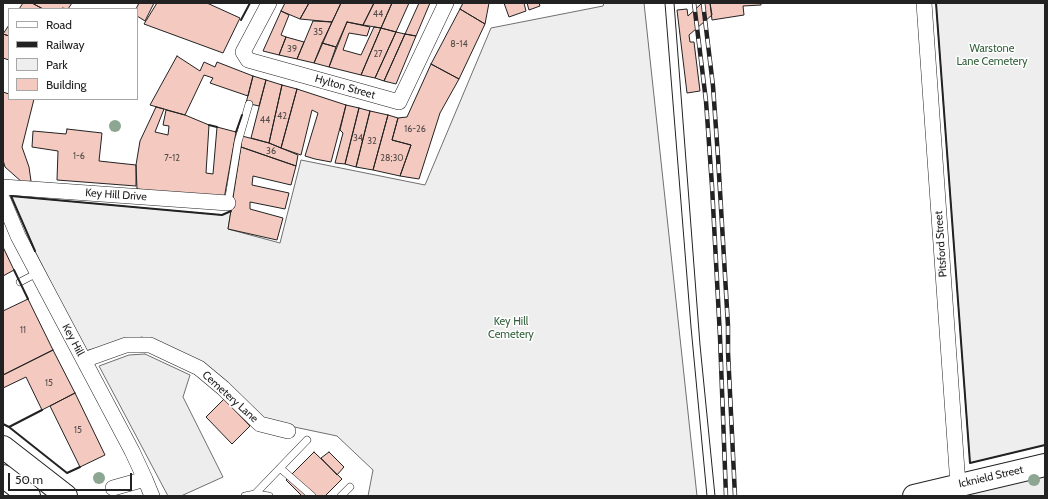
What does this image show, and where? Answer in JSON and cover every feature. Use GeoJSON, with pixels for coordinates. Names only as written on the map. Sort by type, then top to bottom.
{"type":"FeatureCollection","features":[{"type":"Feature","properties":{"kind":"highway"},"geometry":{"type":"LineString","coordinates":[[3,447],[66,496]]}},
{"type":"Feature","properties":{"kind":"highway","name":"Icknield Street"},"geometry":{"type":"LineString","coordinates":[[914,496],[1045,465]]}},
{"type":"Feature","properties":{"kind":"highway"},"geometry":{"type":"LineString","coordinates":[[3,476],[29,496]]}},
{"type":"Feature","properties":{"kind":"street","name":"Hylton Street"},"geometry":{"type":"LineString","coordinates":[[269,3],[243,52],[248,60],[399,102],[446,3]]}},
{"type":"Feature","properties":{"kind":"street","name":"Pitsford Street"},"geometry":{"type":"LineString","coordinates":[[924,3],[958,485]]}},
{"type":"Feature","properties":{"kind":"street","name":"Key Hill Drive"},"geometry":{"type":"LineString","coordinates":[[3,187],[228,203]]}},
{"type":"Feature","properties":{"kind":"street","name":"Key Hill"},"geometry":{"type":"LineString","coordinates":[[3,200],[18,236],[132,451],[152,496]]}},
{"type":"Feature","properties":{"kind":"street","name":"Cemetery Lane"},"geometry":{"type":"LineString","coordinates":[[84,360],[126,345],[150,345],[199,368],[223,388],[260,424],[288,431]]}},
{"type":"Feature","properties":{"kind":"street"},"geometry":{"type":"LineString","coordinates":[[113,488],[145,479]]}},
{"type":"Feature","properties":{"kind":"lane"},"geometry":{"type":"LineString","coordinates":[[228,203],[238,142],[249,104]]}},
{"type":"Feature","properties":{"kind":"lane"},"geometry":{"type":"LineString","coordinates":[[20,282],[37,273]]}},
{"type":"Feature","properties":{"kind":"lane"},"geometry":{"type":"LineString","coordinates":[[255,495],[307,440]]}},
{"type":"Feature","properties":{"kind":"lane"},"geometry":{"type":"LineString","coordinates":[[280,468],[312,496]]}},
{"type":"Feature","properties":{"kind":"lane"},"geometry":{"type":"LineString","coordinates":[[341,496],[350,487]]}},
{"type":"Feature","properties":{"kind":"lane"},"geometry":{"type":"LineString","coordinates":[[245,496],[269,496]]}},
{"type":"Feature","properties":{"kind":"green space","name":"Key Hill Cemetery"},"geometry":{"type":"Polygon","coordinates":[[[604,3],[644,3],[697,496],[368,496],[373,470],[337,436],[261,420],[198,360],[142,337],[85,351],[35,251],[11,196],[222,215],[231,211],[228,229],[280,243],[301,160],[425,185],[491,28],[603,6],[604,3]]]}},
{"type":"Feature","properties":{"kind":"green space","name":"Warstone Lane Cemetery"},"geometry":{"type":"Polygon","coordinates":[[[936,3],[1045,3],[1045,445],[970,463],[936,3]]]}},
{"type":"Feature","properties":{"kind":"green space"},"geometry":{"type":"Polygon","coordinates":[[[1045,472],[1045,496],[962,496],[959,493],[1045,472]]]}},
{"type":"Feature","properties":{"kind":"shaded area"},"geometry":{"type":"Polygon","coordinates":[[[145,354],[190,375],[183,397],[223,477],[181,496],[168,496],[99,366],[129,355],[145,354]]]}},
{"type":"Feature","properties":{"kind":"building"},"geometry":{"type":"Polygon","coordinates":[[[23,3],[32,3],[41,8],[20,8],[23,3]]]}},
{"type":"Feature","properties":{"kind":"building"},"geometry":{"type":"Polygon","coordinates":[[[32,3],[72,3],[69,8],[41,8],[32,3]]]}},
{"type":"Feature","properties":{"kind":"building"},"geometry":{"type":"Polygon","coordinates":[[[139,3],[154,3],[145,21],[138,17],[138,8],[136,8],[139,3]]]}},
{"type":"Feature","properties":{"kind":"building"},"geometry":{"type":"Polygon","coordinates":[[[157,3],[207,3],[240,18],[223,53],[144,24],[157,3]]]}},
{"type":"Feature","properties":{"kind":"building"},"geometry":{"type":"Polygon","coordinates":[[[285,3],[309,3],[300,19],[281,11],[285,3]]]}},
{"type":"Feature","properties":{"kind":"building"},"geometry":{"type":"Polygon","coordinates":[[[309,3],[341,3],[332,22],[300,19],[309,3]]]}},
{"type":"Feature","properties":{"kind":"building"},"geometry":{"type":"Polygon","coordinates":[[[341,3],[374,3],[363,25],[347,22],[336,47],[322,43],[341,3]]]}},
{"type":"Feature","properties":{"kind":"building"},"geometry":{"type":"Polygon","coordinates":[[[374,3],[392,3],[381,28],[363,25],[374,3]]]}},
{"type":"Feature","properties":{"kind":"building"},"geometry":{"type":"Polygon","coordinates":[[[392,3],[409,3],[396,32],[381,28],[392,3]]]}},
{"type":"Feature","properties":{"kind":"building"},"geometry":{"type":"Polygon","coordinates":[[[419,3],[430,3],[416,36],[405,34],[419,3]]]}},
{"type":"Feature","properties":{"kind":"building"},"geometry":{"type":"Polygon","coordinates":[[[463,3],[489,3],[485,24],[460,9],[463,3]]]}},
{"type":"Feature","properties":{"kind":"building"},"geometry":{"type":"Polygon","coordinates":[[[504,3],[524,3],[526,11],[509,17],[504,3]]]}},
{"type":"Feature","properties":{"kind":"building"},"geometry":{"type":"Polygon","coordinates":[[[527,3],[539,3],[540,6],[529,10],[527,3]]]}},
{"type":"Feature","properties":{"kind":"building"},"geometry":{"type":"Polygon","coordinates":[[[702,3],[710,3],[712,15],[689,35],[690,42],[694,42],[700,91],[687,93],[677,10],[687,9],[688,16],[702,3]]]}},
{"type":"Feature","properties":{"kind":"building"},"geometry":{"type":"Polygon","coordinates":[[[710,3],[761,3],[761,5],[743,6],[744,15],[712,20],[710,3]]]}},
{"type":"Feature","properties":{"kind":"building"},"geometry":{"type":"Polygon","coordinates":[[[460,9],[485,24],[459,79],[431,64],[460,9]]]}},
{"type":"Feature","properties":{"kind":"building"},"geometry":{"type":"Polygon","coordinates":[[[281,11],[289,15],[281,35],[286,37],[279,55],[263,51],[281,11]]]}},
{"type":"Feature","properties":{"kind":"building"},"geometry":{"type":"Polygon","coordinates":[[[313,21],[332,22],[314,63],[297,59],[313,21]]]}},
{"type":"Feature","properties":{"kind":"building"},"geometry":{"type":"Polygon","coordinates":[[[347,22],[370,27],[367,36],[349,33],[343,50],[361,55],[374,27],[381,28],[361,75],[329,67],[347,22]]]}},
{"type":"Feature","properties":{"kind":"building"},"geometry":{"type":"Polygon","coordinates":[[[8,26],[8,36],[3,34],[8,26]]]}},
{"type":"Feature","properties":{"kind":"building"},"geometry":{"type":"Polygon","coordinates":[[[381,28],[396,32],[375,78],[361,75],[381,28]]]}},
{"type":"Feature","properties":{"kind":"building"},"geometry":{"type":"Polygon","coordinates":[[[396,32],[405,34],[384,81],[375,78],[396,32]]]}},
{"type":"Feature","properties":{"kind":"building"},"geometry":{"type":"Polygon","coordinates":[[[3,34],[8,36],[8,60],[3,58],[3,34]]]}},
{"type":"Feature","properties":{"kind":"building"},"geometry":{"type":"Polygon","coordinates":[[[405,34],[416,36],[396,84],[384,81],[405,34]]]}},
{"type":"Feature","properties":{"kind":"building"},"geometry":{"type":"Polygon","coordinates":[[[286,37],[304,42],[297,59],[279,55],[286,37]]]}},
{"type":"Feature","properties":{"kind":"building"},"geometry":{"type":"Polygon","coordinates":[[[322,43],[336,47],[329,67],[314,63],[322,43]]]}},
{"type":"Feature","properties":{"kind":"building"},"geometry":{"type":"Polygon","coordinates":[[[177,56],[200,71],[204,62],[215,67],[217,62],[253,76],[248,96],[210,83],[213,78],[204,75],[185,115],[150,105],[177,56]]]}},
{"type":"Feature","properties":{"kind":"building"},"geometry":{"type":"Polygon","coordinates":[[[431,64],[459,79],[440,113],[419,179],[400,176],[411,145],[392,140],[398,118],[407,117],[431,64]]]}},
{"type":"Feature","properties":{"kind":"building"},"geometry":{"type":"Polygon","coordinates":[[[253,76],[266,80],[259,106],[246,103],[253,76]]]}},
{"type":"Feature","properties":{"kind":"building"},"geometry":{"type":"Polygon","coordinates":[[[266,80],[282,85],[269,143],[251,138],[266,80]]]}},
{"type":"Feature","properties":{"kind":"building"},"geometry":{"type":"Polygon","coordinates":[[[282,85],[297,89],[281,148],[269,143],[282,85]]]}},
{"type":"Feature","properties":{"kind":"building"},"geometry":{"type":"Polygon","coordinates":[[[297,89],[346,105],[331,162],[305,156],[318,113],[312,110],[301,155],[281,148],[297,89]]]}},
{"type":"Feature","properties":{"kind":"building"},"geometry":{"type":"Polygon","coordinates":[[[3,92],[8,94],[8,100],[34,100],[22,147],[29,167],[31,181],[23,183],[5,167],[3,160],[3,92]]]}},
{"type":"Feature","properties":{"kind":"building"},"geometry":{"type":"Polygon","coordinates":[[[346,105],[359,108],[345,164],[335,163],[343,133],[340,130],[346,105]]]}},
{"type":"Feature","properties":{"kind":"building"},"geometry":{"type":"Polygon","coordinates":[[[156,107],[164,109],[155,132],[168,135],[169,126],[163,125],[166,110],[185,115],[209,125],[206,173],[213,174],[217,127],[236,132],[224,199],[137,189],[136,165],[140,141],[156,107]]]}},
{"type":"Feature","properties":{"kind":"building"},"geometry":{"type":"Polygon","coordinates":[[[359,108],[370,111],[356,167],[345,164],[359,108]]]}},
{"type":"Feature","properties":{"kind":"building"},"geometry":{"type":"Polygon","coordinates":[[[370,111],[388,115],[373,170],[356,167],[370,111]]]}},
{"type":"Feature","properties":{"kind":"building"},"geometry":{"type":"Polygon","coordinates":[[[388,115],[398,118],[392,140],[411,145],[400,176],[373,170],[388,115]]]}},
{"type":"Feature","properties":{"kind":"building"},"geometry":{"type":"Polygon","coordinates":[[[67,129],[102,133],[99,161],[136,165],[136,186],[57,180],[58,151],[32,147],[33,131],[66,134],[67,129]]]}},
{"type":"Feature","properties":{"kind":"building"},"geometry":{"type":"Polygon","coordinates":[[[242,136],[269,143],[298,155],[296,166],[241,147],[242,136]]]}},
{"type":"Feature","properties":{"kind":"building"},"geometry":{"type":"Polygon","coordinates":[[[241,147],[296,166],[291,185],[253,176],[252,185],[289,193],[285,209],[250,202],[250,209],[283,218],[277,240],[228,229],[241,147]]]}},
{"type":"Feature","properties":{"kind":"building"},"geometry":{"type":"Polygon","coordinates":[[[3,247],[14,270],[3,276],[3,247]]]}},
{"type":"Feature","properties":{"kind":"building"},"geometry":{"type":"Polygon","coordinates":[[[28,299],[53,350],[3,375],[3,311],[28,299]]]}},
{"type":"Feature","properties":{"kind":"building"},"geometry":{"type":"Polygon","coordinates":[[[53,350],[75,393],[42,410],[26,377],[3,388],[3,375],[53,350]]]}},
{"type":"Feature","properties":{"kind":"building"},"geometry":{"type":"Polygon","coordinates":[[[75,393],[105,455],[80,467],[50,406],[75,393]]]}},
{"type":"Feature","properties":{"kind":"building"},"geometry":{"type":"Polygon","coordinates":[[[224,399],[250,426],[232,444],[206,417],[224,399]]]}},
{"type":"Feature","properties":{"kind":"building"},"geometry":{"type":"Polygon","coordinates":[[[314,452],[342,479],[325,496],[302,496],[286,480],[314,452]]]}},
{"type":"Feature","properties":{"kind":"building"},"geometry":{"type":"Polygon","coordinates":[[[329,452],[344,467],[337,475],[321,458],[329,452]]]}},
{"type":"Feature","properties":{"kind":"tram line"},"geometry":{"type":"LineString","coordinates":[[665,3],[691,327],[707,496]]}},
{"type":"Feature","properties":{"kind":"tram line"},"geometry":{"type":"LineString","coordinates":[[674,3],[700,345],[715,496]]}},
{"type":"Feature","properties":{"kind":"railway"},"geometry":{"type":"LineString","coordinates":[[694,3],[706,101],[712,186],[726,496]]}},
{"type":"Feature","properties":{"kind":"railway"},"geometry":{"type":"LineString","coordinates":[[703,3],[713,86],[718,157],[728,326],[735,496]]}},
{"type":"Feature","properties":{"kind":"wall"},"geometry":{"type":"LineString","coordinates":[[241,20],[250,3]]}},
{"type":"Feature","properties":{"kind":"wall"},"geometry":{"type":"LineString","coordinates":[[936,3],[970,463],[1045,445]]}},
{"type":"Feature","properties":{"kind":"wall"},"geometry":{"type":"LineString","coordinates":[[236,132],[242,115]]}},
{"type":"Feature","properties":{"kind":"wall"},"geometry":{"type":"LineString","coordinates":[[209,125],[217,127]]}},
{"type":"Feature","properties":{"kind":"wall"},"geometry":{"type":"LineString","coordinates":[[35,251],[11,196],[222,215],[231,211]]}},
{"type":"Feature","properties":{"kind":"wall"},"geometry":{"type":"LineString","coordinates":[[14,270],[28,299]]}},
{"type":"Feature","properties":{"kind":"wall"},"geometry":{"type":"LineString","coordinates":[[9,427],[42,410]]}},
{"type":"Feature","properties":{"kind":"wall"},"geometry":{"type":"LineString","coordinates":[[3,424],[9,427],[67,473],[80,467]]}}]}
